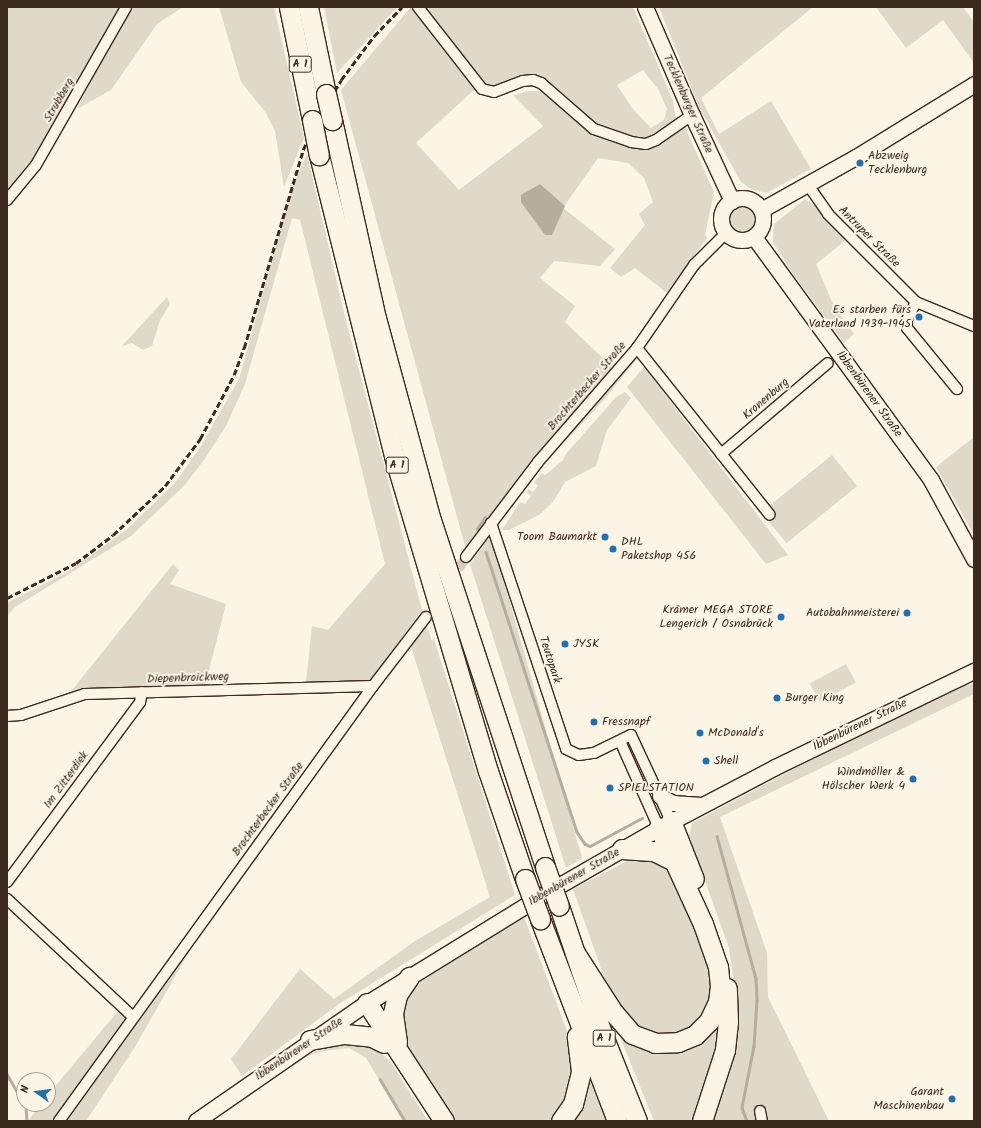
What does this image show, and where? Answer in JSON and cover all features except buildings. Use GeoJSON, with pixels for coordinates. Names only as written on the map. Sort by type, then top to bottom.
{"type":"FeatureCollection","features":[{"type":"Feature","properties":{"kind":"highway","name":"A 1"},"geometry":{"type":"LineString","coordinates":[[289,7],[319,155],[394,456],[488,771],[525,879],[617,1121]]}},
{"type":"Feature","properties":{"kind":"highway","name":"A 1"},"geometry":{"type":"LineString","coordinates":[[308,7],[376,318],[431,520],[545,867],[602,1033],[637,1121]]}},
{"type":"Feature","properties":{"kind":"highway"},"geometry":{"type":"LineString","coordinates":[[575,953],[613,1012],[632,1034],[655,1043],[666,1044],[687,1039],[703,1028],[715,1011],[720,986],[718,967],[703,924],[672,860],[665,825]]}},
{"type":"Feature","properties":{"kind":"highway"},"geometry":{"type":"LineString","coordinates":[[665,825],[708,911],[726,978],[728,1022],[725,1050],[702,1121]]}},
{"type":"Feature","properties":{"kind":"highway"},"geometry":{"type":"LineString","coordinates":[[622,849],[654,851],[672,860]]}},
{"type":"Feature","properties":{"kind":"highway"},"geometry":{"type":"LineString","coordinates":[[409,977],[397,995],[393,1013],[394,1030],[392,1046],[397,1057],[437,1121]]}},
{"type":"Feature","properties":{"kind":"highway"},"geometry":{"type":"LineString","coordinates":[[561,1121],[573,1104],[581,1071],[577,1034],[563,978]]}},
{"type":"Feature","properties":{"kind":"highway"},"geometry":{"type":"LineString","coordinates":[[363,1006],[444,1121]]}},
{"type":"Feature","properties":{"kind":"highway"},"geometry":{"type":"LineString","coordinates":[[310,1040],[345,1034],[372,1037],[392,1046]]}},
{"type":"Feature","properties":{"kind":"main road","name":"Tecklenburger Straße"},"geometry":{"type":"LineString","coordinates":[[645,7],[692,116],[732,201]]}},
{"type":"Feature","properties":{"kind":"main road"},"geometry":{"type":"LineString","coordinates":[[761,210],[808,185],[974,84]]}},
{"type":"Feature","properties":{"kind":"main road"},"geometry":{"type":"LineString","coordinates":[[738,199],[751,200],[761,210],[763,224],[754,236],[737,240],[726,233],[721,219],[726,205],[732,201],[738,199]]}},
{"type":"Feature","properties":{"kind":"main road","name":"Ibbenbürener Straße"},"geometry":{"type":"LineString","coordinates":[[754,236],[931,480],[974,559]]}},
{"type":"Feature","properties":{"kind":"main road","name":"Ibbenbürener Straße"},"geometry":{"type":"LineString","coordinates":[[196,1121],[310,1040],[363,1006],[622,849],[702,805],[878,716],[973,672]]}},
{"type":"Feature","properties":{"kind":"main road"},"geometry":{"type":"LineString","coordinates":[[660,796],[673,803],[702,805]]}},
{"type":"Feature","properties":{"kind":"street","name":"Strubberg"},"geometry":{"type":"LineString","coordinates":[[7,200],[40,159],[126,7]]}},
{"type":"Feature","properties":{"kind":"street"},"geometry":{"type":"LineString","coordinates":[[418,7],[482,89],[494,92],[523,81],[533,80],[541,83],[594,129],[631,142],[646,144],[656,140],[692,116]]}},
{"type":"Feature","properties":{"kind":"street","name":"Antruper Straße"},"geometry":{"type":"LineString","coordinates":[[808,185],[828,214],[916,302],[974,326]]}},
{"type":"Feature","properties":{"kind":"street","name":"Brochterbecker Straße"},"geometry":{"type":"LineString","coordinates":[[466,557],[538,462],[637,348],[694,265],[726,233]]}},
{"type":"Feature","properties":{"kind":"street"},"geometry":{"type":"LineString","coordinates":[[916,302],[907,320],[907,328],[957,389]]}},
{"type":"Feature","properties":{"kind":"street"},"geometry":{"type":"LineString","coordinates":[[637,348],[770,515]]}},
{"type":"Feature","properties":{"kind":"street","name":"Kronenburg"},"geometry":{"type":"LineString","coordinates":[[721,454],[828,363]]}},
{"type":"Feature","properties":{"kind":"street","name":"Teutopark"},"geometry":{"type":"LineString","coordinates":[[491,523],[566,749],[579,755],[594,753],[631,735],[660,796],[665,825]]}},
{"type":"Feature","properties":{"kind":"street","name":"Brochterbecker Straße"},"geometry":{"type":"LineString","coordinates":[[59,1121],[373,686],[426,617]]}},
{"type":"Feature","properties":{"kind":"street","name":"Diepenbroickweg"},"geometry":{"type":"LineString","coordinates":[[7,716],[21,715],[85,694],[373,686]]}},
{"type":"Feature","properties":{"kind":"street","name":"Im Zitterdiek"},"geometry":{"type":"LineString","coordinates":[[7,882],[140,702],[142,692]]}},
{"type":"Feature","properties":{"kind":"street"},"geometry":{"type":"LineString","coordinates":[[620,741],[665,825]]}},
{"type":"Feature","properties":{"kind":"street"},"geometry":{"type":"LineString","coordinates":[[7,899],[133,1017]]}},
{"type":"Feature","properties":{"kind":"street"},"geometry":{"type":"LineString","coordinates":[[760,1111],[762,1121]]}},
{"type":"Feature","properties":{"kind":"shaded area"},"geometry":{"type":"Polygon","coordinates":[[[7,7],[121,7],[58,117],[32,159],[7,190],[7,7]]]}},
{"type":"Feature","properties":{"kind":"shaded area"},"geometry":{"type":"Polygon","coordinates":[[[131,7],[183,7],[157,24],[111,90],[77,109],[103,56],[131,7]]]}},
{"type":"Feature","properties":{"kind":"shaded area"},"geometry":{"type":"Polygon","coordinates":[[[219,7],[274,7],[304,138],[284,187],[275,131],[266,113],[241,82],[219,7]]]}},
{"type":"Feature","properties":{"kind":"shaded area"},"geometry":{"type":"Polygon","coordinates":[[[324,7],[397,7],[337,73],[324,7]]]}},
{"type":"Feature","properties":{"kind":"shaded area"},"geometry":{"type":"Polygon","coordinates":[[[411,7],[475,89],[416,143],[459,190],[543,126],[513,95],[528,91],[539,91],[604,139],[646,149],[684,125],[714,192],[705,235],[707,238],[667,293],[635,268],[621,277],[610,268],[645,225],[639,214],[653,202],[644,178],[628,163],[598,158],[563,208],[615,249],[600,266],[554,261],[540,278],[575,306],[565,322],[612,367],[540,450],[466,550],[341,90],[411,7]]]}},
{"type":"Feature","properties":{"kind":"shaded area"},"geometry":{"type":"Polygon","coordinates":[[[426,7],[633,7],[673,101],[676,120],[646,138],[633,137],[608,131],[595,124],[548,82],[491,87],[481,83],[426,7]],[[643,70],[617,85],[632,108],[651,128],[664,120],[667,109],[658,89],[643,70]]]}},
{"type":"Feature","properties":{"kind":"shaded area"},"geometry":{"type":"Polygon","coordinates":[[[659,7],[813,7],[701,98],[719,134],[771,101],[811,169],[766,193],[751,189],[741,182],[699,107],[659,7]]]}},
{"type":"Feature","properties":{"kind":"shaded area"},"geometry":{"type":"Polygon","coordinates":[[[876,7],[963,7],[974,22],[974,63],[943,20],[906,48],[876,7]]]}},
{"type":"Feature","properties":{"kind":"shaded area"},"geometry":{"type":"Polygon","coordinates":[[[307,154],[344,313],[422,610],[369,682],[306,682],[312,626],[328,630],[385,564],[300,220],[292,218],[245,384],[226,426],[204,460],[184,486],[131,536],[15,607],[7,616],[7,603],[71,570],[126,530],[175,483],[201,446],[239,379],[292,188],[307,154]]]}},
{"type":"Feature","properties":{"kind":"shaded area"},"geometry":{"type":"Polygon","coordinates":[[[540,184],[565,206],[552,235],[545,235],[521,202],[521,195],[540,184]]]}},
{"type":"Feature","properties":{"kind":"shaded area"},"geometry":{"type":"Polygon","coordinates":[[[805,199],[818,208],[846,240],[816,264],[833,304],[854,334],[844,343],[793,274],[773,242],[774,224],[805,199]]]}},
{"type":"Feature","properties":{"kind":"shaded area"},"geometry":{"type":"Polygon","coordinates":[[[739,203],[745,203],[755,210],[758,219],[757,225],[751,232],[745,235],[739,235],[729,228],[726,222],[726,216],[733,206],[739,203]]]}},
{"type":"Feature","properties":{"kind":"shaded area"},"geometry":{"type":"Polygon","coordinates":[[[167,297],[170,304],[160,320],[152,346],[143,350],[132,343],[122,346],[167,297]]]}},
{"type":"Feature","properties":{"kind":"shaded area"},"geometry":{"type":"Polygon","coordinates":[[[638,357],[604,400],[544,464],[550,454],[633,358],[638,357]]]}},
{"type":"Feature","properties":{"kind":"shaded area"},"geometry":{"type":"Polygon","coordinates":[[[644,367],[788,555],[766,564],[627,387],[644,367]]]}},
{"type":"Feature","properties":{"kind":"shaded area"},"geometry":{"type":"Polygon","coordinates":[[[625,392],[631,398],[607,430],[596,466],[565,482],[553,502],[539,515],[509,530],[502,530],[520,502],[525,504],[531,496],[527,492],[528,489],[533,492],[538,486],[534,482],[542,473],[545,475],[563,460],[566,454],[616,397],[625,392]]]}},
{"type":"Feature","properties":{"kind":"shaded area"},"geometry":{"type":"Polygon","coordinates":[[[974,437],[974,535],[936,467],[974,437]]]}},
{"type":"Feature","properties":{"kind":"shaded area"},"geometry":{"type":"Polygon","coordinates":[[[832,455],[857,486],[786,543],[761,512],[832,455]]]}},
{"type":"Feature","properties":{"kind":"shaded area"},"geometry":{"type":"Polygon","coordinates":[[[491,535],[582,858],[566,868],[470,564],[491,535]]]}},
{"type":"Feature","properties":{"kind":"shaded area"},"geometry":{"type":"Polygon","coordinates":[[[173,564],[179,570],[170,584],[226,604],[205,686],[207,688],[93,689],[69,694],[173,564]]]}},
{"type":"Feature","properties":{"kind":"shaded area"},"geometry":{"type":"Polygon","coordinates":[[[426,623],[432,641],[434,639],[515,895],[339,1004],[242,1076],[231,1059],[300,969],[334,999],[415,941],[490,897],[411,647],[426,623]]]}},
{"type":"Feature","properties":{"kind":"shaded area"},"geometry":{"type":"Polygon","coordinates":[[[846,664],[856,683],[820,702],[810,683],[846,664]]]}},
{"type":"Feature","properties":{"kind":"shaded area"},"geometry":{"type":"Polygon","coordinates":[[[974,684],[974,694],[720,817],[767,953],[768,997],[829,1121],[712,1121],[735,1045],[737,1005],[729,948],[689,836],[692,823],[794,769],[963,685],[974,684]]]}},
{"type":"Feature","properties":{"kind":"shaded area"},"geometry":{"type":"Polygon","coordinates":[[[635,857],[665,862],[683,895],[712,971],[711,1004],[693,1028],[669,1037],[636,1028],[609,991],[573,889],[635,857]]]}},
{"type":"Feature","properties":{"kind":"shaded area"},"geometry":{"type":"Polygon","coordinates":[[[524,917],[570,1039],[571,1092],[554,1121],[453,1121],[407,1049],[403,1037],[401,1009],[409,992],[420,982],[524,917]]]}},
{"type":"Feature","properties":{"kind":"shaded area"},"geometry":{"type":"Polygon","coordinates":[[[189,952],[135,1047],[86,1121],[67,1121],[189,952]]]}},
{"type":"Feature","properties":{"kind":"shaded area"},"geometry":{"type":"Polygon","coordinates":[[[118,1011],[124,1018],[118,1030],[53,1121],[28,1121],[35,1112],[56,1112],[56,1085],[118,1011]]]}},
{"type":"Feature","properties":{"kind":"shaded area"},"geometry":{"type":"Polygon","coordinates":[[[726,1017],[698,1121],[654,1121],[614,1022],[644,1043],[726,1017]]]}},
{"type":"Feature","properties":{"kind":"shaded area"},"geometry":{"type":"Polygon","coordinates":[[[337,1042],[371,1045],[390,1061],[428,1121],[404,1121],[366,1058],[349,1048],[324,1051],[304,1057],[337,1042]]]}},
{"type":"Feature","properties":{"kind":"shaded area"},"geometry":{"type":"Polygon","coordinates":[[[586,1066],[608,1121],[566,1121],[586,1066]]]}},
{"type":"Feature","properties":{"kind":"waterway"},"geometry":{"type":"LineString","coordinates":[[478,530],[477,529],[485,517]]}},
{"type":"Feature","properties":{"kind":"waterway"},"geometry":{"type":"LineString","coordinates":[[486,552],[577,832],[585,844],[590,846],[642,818]]}},
{"type":"Feature","properties":{"kind":"waterway"},"geometry":{"type":"LineString","coordinates":[[717,836],[756,979],[757,1000],[754,1046],[742,1108],[747,1121]]}},
{"type":"Feature","properties":{"kind":"waterway"},"geometry":{"type":"LineString","coordinates":[[7,1074],[26,1107],[27,1121]]}},
{"type":"Feature","properties":{"kind":"waterway"},"geometry":{"type":"LineString","coordinates":[[380,1079],[405,1121]]}},
{"type":"Feature","properties":{"kind":"tunnel"},"geometry":{"type":"LineString","coordinates":[[450,581],[466,557]]}},
{"type":"Feature","properties":{"kind":"railway"},"geometry":{"type":"LineString","coordinates":[[7,598],[76,563],[113,535],[165,486],[200,439],[234,375],[244,348],[303,150],[320,114],[341,80],[374,36],[402,7]]}},
{"type":"Feature","properties":{"kind":"place","name":"Abzweig Tecklenburg"},"geometry":{"type":"Point","coordinates":[860,163]}},
{"type":"Feature","properties":{"kind":"place","name":"Es starben fürs Vaterland 1939-1945"},"geometry":{"type":"Point","coordinates":[919,317]}},
{"type":"Feature","properties":{"kind":"place","name":"Toom Baumarkt"},"geometry":{"type":"Point","coordinates":[605,537]}},
{"type":"Feature","properties":{"kind":"place","name":"DHL Paketshop 456"},"geometry":{"type":"Point","coordinates":[613,549]}},
{"type":"Feature","properties":{"kind":"place","name":"Autobahnmeisterei"},"geometry":{"type":"Point","coordinates":[907,613]}},
{"type":"Feature","properties":{"kind":"place","name":"Krämer MEGA STORE Lengerich / Osnabrück"},"geometry":{"type":"Point","coordinates":[781,617]}},
{"type":"Feature","properties":{"kind":"place","name":"JYSK"},"geometry":{"type":"Point","coordinates":[565,644]}},
{"type":"Feature","properties":{"kind":"place","name":"Burger King"},"geometry":{"type":"Point","coordinates":[777,698]}},
{"type":"Feature","properties":{"kind":"place","name":"Fressnapf"},"geometry":{"type":"Point","coordinates":[594,722]}},
{"type":"Feature","properties":{"kind":"place","name":"McDonald's"},"geometry":{"type":"Point","coordinates":[700,733]}},
{"type":"Feature","properties":{"kind":"place","name":"Shell"},"geometry":{"type":"Point","coordinates":[706,761]}},
{"type":"Feature","properties":{"kind":"place","name":"Windmöller & Hölscher Werk 4"},"geometry":{"type":"Point","coordinates":[913,779]}},
{"type":"Feature","properties":{"kind":"place","name":"SPIELSTATION"},"geometry":{"type":"Point","coordinates":[610,788]}},
{"type":"Feature","properties":{"kind":"place","name":"Garant Maschinenbau"},"geometry":{"type":"Point","coordinates":[952,1099]}}]}
